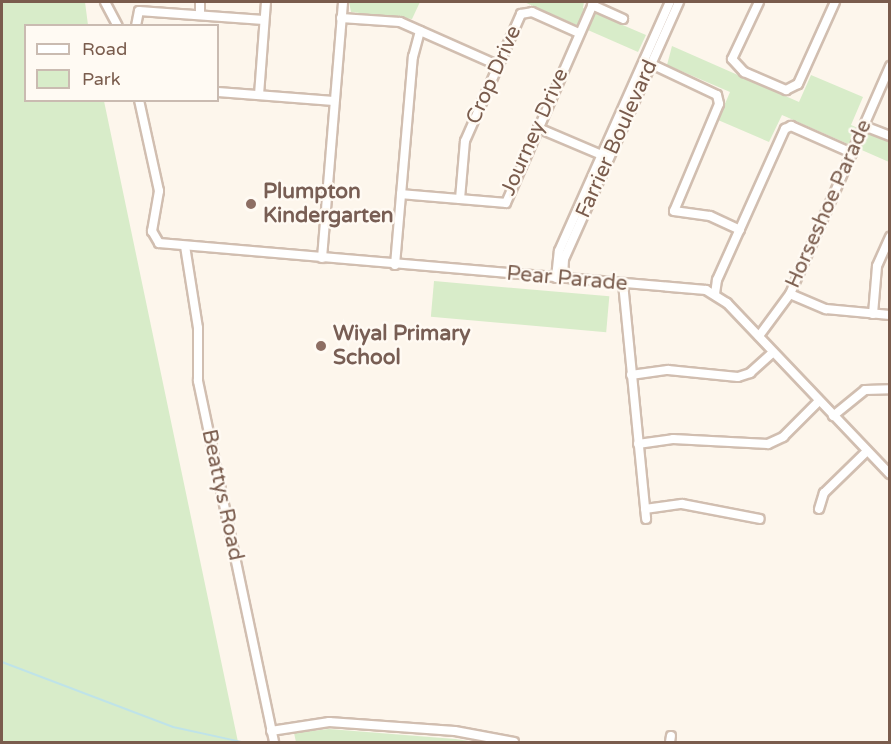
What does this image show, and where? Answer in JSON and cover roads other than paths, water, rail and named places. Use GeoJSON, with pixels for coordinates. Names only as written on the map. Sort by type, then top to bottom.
{"type":"FeatureCollection","features":[{"type":"Feature","properties":{"kind":"street"},"geometry":{"type":"LineString","coordinates":[[105,2],[117,24]]}},
{"type":"Feature","properties":{"kind":"street"},"geometry":{"type":"LineString","coordinates":[[200,2],[200,15]]}},
{"type":"Feature","properties":{"kind":"street"},"geometry":{"type":"LineString","coordinates":[[259,95],[266,2]]}},
{"type":"Feature","properties":{"kind":"street"},"geometry":{"type":"LineString","coordinates":[[322,258],[343,2]]}},
{"type":"Feature","properties":{"kind":"street","name":"Farrier Boulevard"},"geometry":{"type":"LineString","coordinates":[[648,62],[670,2]]}},
{"type":"Feature","properties":{"kind":"street","name":"Farrier Boulevard"},"geometry":{"type":"LineString","coordinates":[[559,278],[559,251],[648,62],[679,2]]}},
{"type":"Feature","properties":{"kind":"street"},"geometry":{"type":"LineString","coordinates":[[759,2],[732,59],[744,72],[786,90],[798,84],[835,2]]}},
{"type":"Feature","properties":{"kind":"street"},"geometry":{"type":"LineString","coordinates":[[593,3],[623,19]]}},
{"type":"Feature","properties":{"kind":"street","name":"Journey Drive"},"geometry":{"type":"LineString","coordinates":[[401,194],[506,203],[593,3]]}},
{"type":"Feature","properties":{"kind":"street"},"geometry":{"type":"LineString","coordinates":[[136,24],[139,11],[264,20]]}},
{"type":"Feature","properties":{"kind":"street","name":"Crop Drive"},"geometry":{"type":"LineString","coordinates":[[460,199],[465,141],[497,66],[525,12],[579,33]]}},
{"type":"Feature","properties":{"kind":"street"},"geometry":{"type":"LineString","coordinates":[[341,18],[395,21],[497,66]]}},
{"type":"Feature","properties":{"kind":"street"},"geometry":{"type":"LineString","coordinates":[[395,265],[413,57],[420,31]]}},
{"type":"Feature","properties":{"kind":"street"},"geometry":{"type":"LineString","coordinates":[[648,62],[717,95],[719,104],[674,211],[710,216],[740,230]]}},
{"type":"Feature","properties":{"kind":"street","name":"Horseshoe Parade"},"geometry":{"type":"LineString","coordinates":[[759,336],[790,294],[890,66]]}},
{"type":"Feature","properties":{"kind":"street"},"geometry":{"type":"LineString","coordinates":[[219,92],[334,101]]}},
{"type":"Feature","properties":{"kind":"street","name":"Pear Parade"},"geometry":{"type":"LineString","coordinates":[[140,102],[159,191],[152,231],[159,243],[623,283],[715,294]]}},
{"type":"Feature","properties":{"kind":"street"},"geometry":{"type":"LineString","coordinates":[[852,153],[791,126],[785,129],[740,230],[715,294],[759,336],[890,474]]}},
{"type":"Feature","properties":{"kind":"street"},"geometry":{"type":"LineString","coordinates":[[864,126],[890,136]]}},
{"type":"Feature","properties":{"kind":"street"},"geometry":{"type":"LineString","coordinates":[[538,128],[604,156]]}},
{"type":"Feature","properties":{"kind":"street"},"geometry":{"type":"LineString","coordinates":[[873,314],[877,266],[890,237]]}},
{"type":"Feature","properties":{"kind":"street","name":"Beattys Road"},"geometry":{"type":"LineString","coordinates":[[185,246],[198,328],[198,381],[274,742]]}},
{"type":"Feature","properties":{"kind":"street"},"geometry":{"type":"LineString","coordinates":[[623,283],[646,519]]}},
{"type":"Feature","properties":{"kind":"street"},"geometry":{"type":"LineString","coordinates":[[790,294],[826,309],[890,315]]}},
{"type":"Feature","properties":{"kind":"street"},"geometry":{"type":"LineString","coordinates":[[631,375],[668,370],[738,376],[750,373],[773,352]]}},
{"type":"Feature","properties":{"kind":"street"},"geometry":{"type":"LineString","coordinates":[[833,416],[865,390],[890,389]]}},
{"type":"Feature","properties":{"kind":"street"},"geometry":{"type":"LineString","coordinates":[[638,444],[673,439],[768,444],[783,436],[819,401]]}},
{"type":"Feature","properties":{"kind":"street"},"geometry":{"type":"LineString","coordinates":[[819,509],[824,493],[867,451]]}},
{"type":"Feature","properties":{"kind":"street"},"geometry":{"type":"LineString","coordinates":[[645,509],[682,504],[760,519]]}},
{"type":"Feature","properties":{"kind":"street"},"geometry":{"type":"LineString","coordinates":[[271,731],[329,722],[454,731],[514,742]]}},
{"type":"Feature","properties":{"kind":"waterway"},"geometry":{"type":"LineString","coordinates":[[2,662],[173,727],[242,742]]}},
{"type":"Feature","properties":{"kind":"place","name":"Plumpton Kindergarten"},"geometry":{"type":"Point","coordinates":[251,204]}},
{"type":"Feature","properties":{"kind":"place","name":"Wiyal Primary School"},"geometry":{"type":"Point","coordinates":[321,346]}}]}
